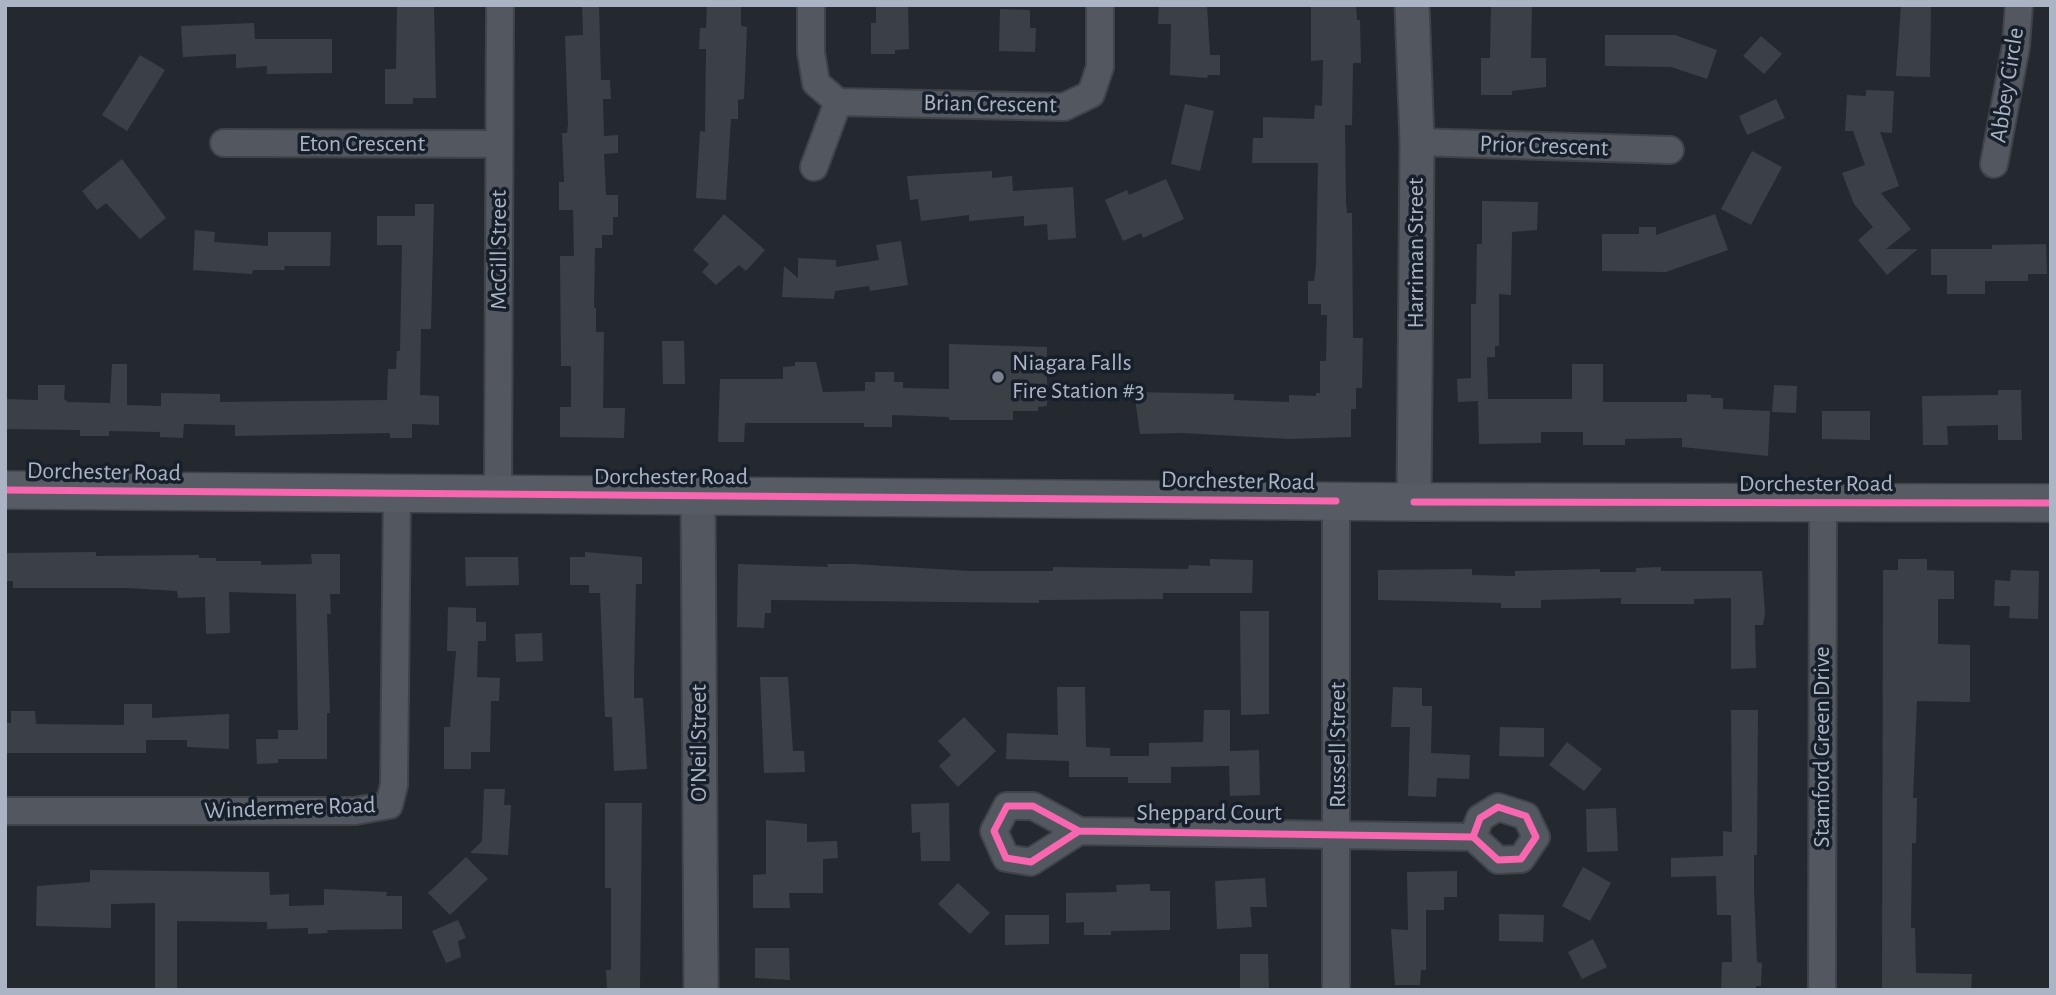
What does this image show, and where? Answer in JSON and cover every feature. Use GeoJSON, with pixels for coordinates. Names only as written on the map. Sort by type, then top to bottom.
{"type":"FeatureCollection","features":[{"type":"Feature","properties":{"kind":"main road","name":"Dorchester Road"},"geometry":{"type":"LineString","coordinates":[[5,490],[1414,502],[2051,503]]}},
{"type":"Feature","properties":{"kind":"street","name":"McGill Street"},"geometry":{"type":"LineString","coordinates":[[498,495],[500,5]]}},
{"type":"Feature","properties":{"kind":"street"},"geometry":{"type":"LineString","coordinates":[[811,5],[811,52],[816,83],[838,102],[814,167]]}},
{"type":"Feature","properties":{"kind":"street","name":"Brian Crescent"},"geometry":{"type":"LineString","coordinates":[[838,102],[1064,107],[1091,94],[1100,67],[1100,5]]}},
{"type":"Feature","properties":{"kind":"street","name":"Harriman Street"},"geometry":{"type":"LineString","coordinates":[[1412,5],[1417,142],[1414,502]]}},
{"type":"Feature","properties":{"kind":"street","name":"Abbey Circle"},"geometry":{"type":"LineString","coordinates":[[1994,164],[2016,46],[2019,5]]}},
{"type":"Feature","properties":{"kind":"street","name":"Prior Crescent"},"geometry":{"type":"LineString","coordinates":[[1417,142],[1670,150]]}},
{"type":"Feature","properties":{"kind":"street","name":"Eton Crescent"},"geometry":{"type":"LineString","coordinates":[[224,143],[499,144]]}},
{"type":"Feature","properties":{"kind":"street","name":"Windermere Road"},"geometry":{"type":"LineString","coordinates":[[5,811],[355,811],[389,805],[394,785],[397,494]]}},
{"type":"Feature","properties":{"kind":"street","name":"O'Neil Street"},"geometry":{"type":"LineString","coordinates":[[698,496],[701,990]]}},
{"type":"Feature","properties":{"kind":"street","name":"Russell Street"},"geometry":{"type":"LineString","coordinates":[[1336,501],[1336,990]]}},
{"type":"Feature","properties":{"kind":"street","name":"Stamford Green Drive"},"geometry":{"type":"LineString","coordinates":[[1822,990],[1823,503]]}},
{"type":"Feature","properties":{"kind":"street","name":"Sheppard Court"},"geometry":{"type":"LineString","coordinates":[[1079,831],[1473,836]]}},
{"type":"Feature","properties":{"kind":"building"},"geometry":{"type":"Polygon","coordinates":[[[397,5],[434,5],[436,98],[413,98],[413,104],[385,104],[385,69],[396,69],[397,5]]]}},
{"type":"Feature","properties":{"kind":"building"},"geometry":{"type":"Polygon","coordinates":[[[582,5],[599,5],[601,80],[610,80],[611,99],[603,99],[604,136],[618,135],[618,153],[604,154],[606,195],[618,195],[618,217],[613,217],[613,235],[602,235],[602,248],[595,248],[594,308],[596,332],[604,332],[603,408],[625,408],[624,438],[560,437],[560,407],[571,407],[571,366],[561,366],[560,256],[574,256],[573,210],[559,210],[559,182],[564,182],[562,133],[567,133],[568,124],[565,36],[583,35],[582,5]]]}},
{"type":"Feature","properties":{"kind":"building"},"geometry":{"type":"Polygon","coordinates":[[[707,5],[741,5],[741,26],[747,27],[744,99],[738,100],[738,119],[731,119],[726,200],[696,198],[700,131],[705,132],[706,49],[699,49],[700,28],[706,28],[707,5]]]}},
{"type":"Feature","properties":{"kind":"building"},"geometry":{"type":"Polygon","coordinates":[[[908,5],[909,49],[895,50],[895,54],[871,54],[871,23],[876,23],[876,6],[908,5]]]}},
{"type":"Feature","properties":{"kind":"building"},"geometry":{"type":"Polygon","coordinates":[[[1159,5],[1207,5],[1210,55],[1220,55],[1220,75],[1208,75],[1207,78],[1170,75],[1171,24],[1158,24],[1159,5]]]}},
{"type":"Feature","properties":{"kind":"building"},"geometry":{"type":"Polygon","coordinates":[[[1311,5],[1356,5],[1357,20],[1360,20],[1361,63],[1353,63],[1352,125],[1345,125],[1346,201],[1347,213],[1352,213],[1353,338],[1363,338],[1362,388],[1356,388],[1356,409],[1351,409],[1351,437],[1289,439],[1182,433],[1140,434],[1134,392],[1234,394],[1234,400],[1289,402],[1289,395],[1316,396],[1316,393],[1320,393],[1320,361],[1326,361],[1327,315],[1321,315],[1321,304],[1308,304],[1308,281],[1314,281],[1316,266],[1318,163],[1252,163],[1253,138],[1263,138],[1263,117],[1314,119],[1315,105],[1322,106],[1323,60],[1311,61],[1311,5]]]}},
{"type":"Feature","properties":{"kind":"building"},"geometry":{"type":"Polygon","coordinates":[[[1491,5],[1532,5],[1531,58],[1546,58],[1546,87],[1512,91],[1512,95],[1481,95],[1481,58],[1490,58],[1491,5]]]}},
{"type":"Feature","properties":{"kind":"building"},"geometry":{"type":"Polygon","coordinates":[[[1901,5],[1931,5],[1930,77],[1896,76],[1901,5]]]}},
{"type":"Feature","properties":{"kind":"building"},"geometry":{"type":"Polygon","coordinates":[[[1000,9],[1030,10],[1030,28],[1036,28],[1035,52],[999,51],[1000,9]]]}},
{"type":"Feature","properties":{"kind":"building"},"geometry":{"type":"Polygon","coordinates":[[[254,23],[255,39],[332,39],[332,73],[267,74],[267,66],[236,68],[236,54],[183,57],[181,26],[254,23]]]}},
{"type":"Feature","properties":{"kind":"building"},"geometry":{"type":"Polygon","coordinates":[[[1605,35],[1675,35],[1717,50],[1707,79],[1671,67],[1605,66],[1605,35]]]}},
{"type":"Feature","properties":{"kind":"building"},"geometry":{"type":"Polygon","coordinates":[[[1761,36],[1782,54],[1764,74],[1743,56],[1761,36]]]}},
{"type":"Feature","properties":{"kind":"building"},"geometry":{"type":"Polygon","coordinates":[[[140,55],[165,70],[127,131],[102,115],[140,55]]]}},
{"type":"Feature","properties":{"kind":"building"},"geometry":{"type":"Polygon","coordinates":[[[1866,90],[1894,91],[1892,133],[1880,132],[1899,186],[1881,193],[1911,229],[1886,249],[1918,249],[1887,275],[1858,240],[1873,227],[1854,204],[1842,173],[1865,165],[1853,131],[1845,131],[1847,95],[1866,96],[1866,90]]]}},
{"type":"Feature","properties":{"kind":"building"},"geometry":{"type":"Polygon","coordinates":[[[1776,99],[1785,118],[1747,135],[1739,116],[1776,99]]]}},
{"type":"Feature","properties":{"kind":"building"},"geometry":{"type":"Polygon","coordinates":[[[1185,104],[1214,111],[1200,171],[1171,164],[1185,104]]]}},
{"type":"Feature","properties":{"kind":"building"},"geometry":{"type":"Polygon","coordinates":[[[1752,151],[1782,167],[1751,225],[1721,209],[1752,151]]]}},
{"type":"Feature","properties":{"kind":"building"},"geometry":{"type":"Polygon","coordinates":[[[122,159],[166,218],[140,239],[106,203],[97,210],[82,191],[122,159]]]}},
{"type":"Feature","properties":{"kind":"building"},"geometry":{"type":"Polygon","coordinates":[[[992,171],[992,178],[1012,176],[1013,191],[1073,187],[1076,238],[1048,240],[1047,224],[1024,226],[1024,216],[969,221],[969,215],[921,221],[918,199],[910,200],[907,176],[992,171]]]}},
{"type":"Feature","properties":{"kind":"building"},"geometry":{"type":"Polygon","coordinates":[[[1166,179],[1184,219],[1143,238],[1141,233],[1123,241],[1105,200],[1127,190],[1129,195],[1166,179]]]}},
{"type":"Feature","properties":{"kind":"building"},"geometry":{"type":"Polygon","coordinates":[[[1482,201],[1538,202],[1537,230],[1512,232],[1511,295],[1499,294],[1499,346],[1495,346],[1495,357],[1487,357],[1488,399],[1572,399],[1572,364],[1603,364],[1603,402],[1687,402],[1687,394],[1711,395],[1711,398],[1723,398],[1723,409],[1770,411],[1768,456],[1682,447],[1682,438],[1625,439],[1625,445],[1583,445],[1583,432],[1541,432],[1541,443],[1479,444],[1478,401],[1458,402],[1457,379],[1471,378],[1471,304],[1476,304],[1477,244],[1482,244],[1482,201]]]}},
{"type":"Feature","properties":{"kind":"building"},"geometry":{"type":"Polygon","coordinates":[[[415,204],[434,204],[431,329],[421,329],[420,395],[439,396],[439,425],[412,424],[412,438],[390,438],[390,433],[235,436],[235,425],[184,424],[183,438],[160,437],[160,432],[109,431],[109,436],[80,436],[80,430],[5,429],[5,399],[38,400],[38,385],[65,385],[64,399],[68,402],[110,403],[112,364],[127,364],[127,405],[161,406],[161,393],[220,394],[220,402],[387,400],[388,369],[396,369],[397,351],[400,351],[402,245],[377,245],[377,216],[415,216],[415,204]]]}},
{"type":"Feature","properties":{"kind":"building"},"geometry":{"type":"Polygon","coordinates":[[[724,214],[765,250],[746,271],[739,265],[716,285],[702,272],[709,264],[693,250],[724,214]]]}},
{"type":"Feature","properties":{"kind":"building"},"geometry":{"type":"Polygon","coordinates":[[[1715,214],[1728,250],[1666,272],[1602,271],[1602,234],[1639,234],[1639,227],[1656,227],[1656,235],[1715,214]]]}},
{"type":"Feature","properties":{"kind":"building"},"geometry":{"type":"Polygon","coordinates":[[[195,230],[215,232],[214,242],[268,246],[268,232],[331,232],[330,266],[284,266],[285,270],[253,270],[252,274],[193,270],[195,230]]]}},
{"type":"Feature","properties":{"kind":"building"},"geometry":{"type":"Polygon","coordinates":[[[901,241],[908,285],[870,291],[869,286],[835,291],[834,299],[782,297],[784,266],[798,278],[798,258],[836,260],[836,267],[879,260],[876,245],[901,241]]]}},
{"type":"Feature","properties":{"kind":"building"},"geometry":{"type":"Polygon","coordinates":[[[2046,244],[2047,274],[2028,274],[2028,281],[1985,281],[1985,294],[1947,294],[1947,275],[1931,275],[1931,249],[1992,249],[1992,245],[2046,244]]]}},
{"type":"Feature","properties":{"kind":"building"},"geometry":{"type":"Polygon","coordinates":[[[662,341],[684,341],[685,384],[663,384],[662,341]]]}},
{"type":"Feature","properties":{"kind":"building"},"geometry":{"type":"Polygon","coordinates":[[[949,344],[1047,347],[1047,406],[1038,407],[1038,411],[1013,411],[1013,420],[949,420],[949,417],[892,415],[892,427],[864,427],[864,423],[745,423],[744,442],[718,442],[720,379],[783,379],[783,367],[795,366],[795,362],[816,362],[823,392],[865,391],[865,382],[875,382],[875,372],[894,372],[894,382],[903,382],[903,388],[949,389],[949,344]]]}},
{"type":"Feature","properties":{"kind":"building"},"geometry":{"type":"Polygon","coordinates":[[[1774,385],[1797,386],[1796,413],[1772,412],[1774,385]]]}},
{"type":"Feature","properties":{"kind":"building"},"geometry":{"type":"Polygon","coordinates":[[[1998,390],[2021,390],[2022,440],[1998,440],[1998,425],[1947,426],[1948,445],[1923,445],[1922,396],[1998,395],[1998,390]]]}},
{"type":"Feature","properties":{"kind":"building"},"geometry":{"type":"Polygon","coordinates":[[[1822,411],[1870,411],[1870,440],[1822,439],[1822,411]]]}},
{"type":"Feature","properties":{"kind":"building"},"geometry":{"type":"Polygon","coordinates":[[[96,552],[96,556],[199,555],[199,558],[216,558],[216,561],[261,561],[261,565],[312,564],[311,554],[340,554],[340,594],[330,594],[331,614],[327,614],[330,713],[327,713],[327,759],[278,759],[278,763],[257,764],[256,739],[278,739],[278,730],[298,730],[296,594],[229,592],[230,633],[206,634],[205,597],[178,598],[177,591],[128,588],[13,588],[13,581],[6,581],[6,553],[96,552]]]}},
{"type":"Feature","properties":{"kind":"building"},"geometry":{"type":"Polygon","coordinates":[[[585,552],[642,557],[642,584],[636,584],[634,698],[643,698],[647,769],[614,771],[612,717],[605,717],[600,593],[589,593],[589,585],[570,585],[570,557],[585,557],[585,552]]]}},
{"type":"Feature","properties":{"kind":"building"},"geometry":{"type":"Polygon","coordinates":[[[465,557],[518,557],[519,585],[466,586],[465,557]]]}},
{"type":"Feature","properties":{"kind":"building"},"geometry":{"type":"Polygon","coordinates":[[[1210,559],[1253,560],[1252,593],[1163,593],[1163,599],[1039,600],[1039,603],[771,600],[771,613],[765,613],[764,628],[737,627],[738,564],[828,567],[827,564],[853,564],[970,571],[1053,571],[1053,567],[1188,569],[1189,565],[1210,566],[1210,559]]]}},
{"type":"Feature","properties":{"kind":"building"},"geometry":{"type":"Polygon","coordinates":[[[1898,559],[1927,559],[1927,570],[1954,571],[1954,599],[1938,599],[1938,644],[1970,645],[1970,702],[1917,701],[1913,798],[1917,798],[1916,843],[1912,843],[1911,928],[1915,928],[1916,973],[1972,974],[1971,990],[1882,990],[1883,570],[1898,570],[1898,559]]]}},
{"type":"Feature","properties":{"kind":"building"},"geometry":{"type":"Polygon","coordinates":[[[1661,567],[1661,571],[1762,571],[1765,613],[1763,625],[1755,625],[1756,668],[1731,669],[1731,598],[1694,599],[1694,604],[1621,604],[1621,598],[1541,600],[1541,608],[1501,608],[1501,603],[1378,600],[1378,570],[1472,569],[1472,575],[1515,576],[1515,571],[1600,569],[1600,572],[1636,572],[1636,568],[1661,567]]]}},
{"type":"Feature","properties":{"kind":"building"},"geometry":{"type":"Polygon","coordinates":[[[2011,570],[2039,571],[2038,619],[2009,618],[2010,606],[1994,606],[1995,580],[2010,581],[2011,570]]]}},
{"type":"Feature","properties":{"kind":"building"},"geometry":{"type":"Polygon","coordinates":[[[448,607],[476,608],[476,622],[486,622],[486,641],[478,641],[477,677],[500,678],[499,701],[491,701],[490,752],[471,752],[471,769],[444,769],[444,727],[450,727],[456,651],[447,651],[448,607]]]}},
{"type":"Feature","properties":{"kind":"building"},"geometry":{"type":"Polygon","coordinates":[[[1240,611],[1269,611],[1269,714],[1241,715],[1240,611]]]}},
{"type":"Feature","properties":{"kind":"building"},"geometry":{"type":"Polygon","coordinates":[[[542,633],[543,661],[516,662],[515,634],[542,633]]]}},
{"type":"Feature","properties":{"kind":"building"},"geometry":{"type":"Polygon","coordinates":[[[760,677],[788,677],[793,751],[804,751],[805,772],[764,773],[760,677]]]}},
{"type":"Feature","properties":{"kind":"building"},"geometry":{"type":"Polygon","coordinates":[[[1057,687],[1085,687],[1086,747],[1110,748],[1110,756],[1149,756],[1149,743],[1203,742],[1204,710],[1230,710],[1230,751],[1259,750],[1260,795],[1230,796],[1229,766],[1171,767],[1171,783],[1128,783],[1128,777],[1069,777],[1069,761],[1006,759],[1007,733],[1058,735],[1057,687]]]}},
{"type":"Feature","properties":{"kind":"building"},"geometry":{"type":"Polygon","coordinates":[[[1393,687],[1422,688],[1422,706],[1432,706],[1431,753],[1470,755],[1469,779],[1437,778],[1436,797],[1408,796],[1410,727],[1391,727],[1393,687]]]}},
{"type":"Feature","properties":{"kind":"building"},"geometry":{"type":"Polygon","coordinates":[[[124,704],[152,704],[152,718],[229,714],[229,749],[187,747],[187,740],[146,740],[146,753],[5,753],[5,723],[11,723],[11,711],[35,711],[36,724],[124,725],[124,704]]]}},
{"type":"Feature","properties":{"kind":"building"},"geometry":{"type":"Polygon","coordinates":[[[1731,710],[1758,710],[1757,855],[1754,855],[1754,891],[1757,962],[1762,963],[1761,986],[1756,986],[1756,990],[1721,990],[1722,962],[1732,962],[1731,915],[1717,915],[1716,876],[1671,877],[1671,858],[1723,856],[1723,831],[1732,832],[1731,710]]]}},
{"type":"Feature","properties":{"kind":"building"},"geometry":{"type":"Polygon","coordinates":[[[964,717],[996,751],[958,787],[939,766],[951,755],[938,741],[964,717]]]}},
{"type":"Feature","properties":{"kind":"building"},"geometry":{"type":"Polygon","coordinates":[[[1500,727],[1544,728],[1544,757],[1499,756],[1500,727]]]}},
{"type":"Feature","properties":{"kind":"building"},"geometry":{"type":"Polygon","coordinates":[[[1567,742],[1602,769],[1584,791],[1549,765],[1567,742]]]}},
{"type":"Feature","properties":{"kind":"building"},"geometry":{"type":"Polygon","coordinates":[[[484,789],[505,789],[504,805],[511,805],[508,855],[470,853],[482,841],[484,789]]]}},
{"type":"Feature","properties":{"kind":"building"},"geometry":{"type":"Polygon","coordinates":[[[605,803],[642,803],[640,990],[607,990],[606,970],[611,970],[611,888],[605,888],[605,803]]]}},
{"type":"Feature","properties":{"kind":"building"},"geometry":{"type":"Polygon","coordinates":[[[949,803],[950,861],[921,861],[920,832],[912,833],[911,804],[949,803]]]}},
{"type":"Feature","properties":{"kind":"building"},"geometry":{"type":"Polygon","coordinates":[[[1616,808],[1618,851],[1587,852],[1586,809],[1616,808]]]}},
{"type":"Feature","properties":{"kind":"building"},"geometry":{"type":"Polygon","coordinates":[[[766,820],[807,824],[807,842],[837,841],[838,858],[823,859],[823,893],[789,893],[790,908],[753,908],[753,875],[766,874],[766,820]]]}},
{"type":"Feature","properties":{"kind":"building"},"geometry":{"type":"Polygon","coordinates":[[[466,857],[488,879],[450,915],[428,893],[466,857]]]}},
{"type":"Feature","properties":{"kind":"building"},"geometry":{"type":"Polygon","coordinates":[[[1583,867],[1611,883],[1590,921],[1562,906],[1583,867]]]}},
{"type":"Feature","properties":{"kind":"building"},"geometry":{"type":"Polygon","coordinates":[[[90,870],[269,872],[270,895],[289,894],[289,906],[324,905],[324,889],[387,892],[386,896],[402,896],[402,929],[327,930],[328,933],[308,934],[308,928],[267,929],[267,922],[177,921],[177,990],[155,990],[155,903],[111,904],[111,928],[36,926],[37,886],[90,882],[90,870]]]}},
{"type":"Feature","properties":{"kind":"building"},"geometry":{"type":"Polygon","coordinates":[[[1457,871],[1457,897],[1444,897],[1444,910],[1426,910],[1426,970],[1421,970],[1420,985],[1395,985],[1391,929],[1408,930],[1407,872],[1457,871]]]}},
{"type":"Feature","properties":{"kind":"building"},"geometry":{"type":"Polygon","coordinates":[[[1265,878],[1267,907],[1250,907],[1252,927],[1217,929],[1215,881],[1265,878]]]}},
{"type":"Feature","properties":{"kind":"building"},"geometry":{"type":"Polygon","coordinates":[[[958,883],[990,913],[970,934],[938,904],[958,883]]]}},
{"type":"Feature","properties":{"kind":"building"},"geometry":{"type":"Polygon","coordinates":[[[1150,884],[1150,891],[1170,891],[1170,930],[1111,931],[1111,935],[1084,935],[1084,922],[1066,923],[1066,893],[1117,892],[1116,885],[1150,884]]]}},
{"type":"Feature","properties":{"kind":"building"},"geometry":{"type":"Polygon","coordinates":[[[1499,914],[1544,915],[1543,942],[1499,941],[1499,914]]]}},
{"type":"Feature","properties":{"kind":"building"},"geometry":{"type":"Polygon","coordinates":[[[1005,915],[1049,915],[1049,944],[1005,945],[1005,915]]]}},
{"type":"Feature","properties":{"kind":"building"},"geometry":{"type":"Polygon","coordinates":[[[458,920],[466,938],[458,941],[461,957],[446,963],[432,931],[458,920]]]}},
{"type":"Feature","properties":{"kind":"building"},"geometry":{"type":"Polygon","coordinates":[[[1593,939],[1607,967],[1582,979],[1568,952],[1593,939]]]}},
{"type":"Feature","properties":{"kind":"building"},"geometry":{"type":"Polygon","coordinates":[[[755,948],[789,948],[790,980],[755,978],[755,948]]]}},
{"type":"Feature","properties":{"kind":"building"},"geometry":{"type":"Polygon","coordinates":[[[1240,954],[1268,954],[1269,990],[1240,990],[1240,954]]]}},
{"type":"Feature","properties":{"kind":"cycle path"},"geometry":{"type":"LineString","coordinates":[[5,490],[1336,501]]}},
{"type":"Feature","properties":{"kind":"cycle path"},"geometry":{"type":"LineString","coordinates":[[1414,502],[2051,503]]}},
{"type":"Feature","properties":{"kind":"cycle path"},"geometry":{"type":"LineString","coordinates":[[1079,831],[1031,862],[1006,858],[994,831],[1007,806],[1033,806],[1079,831],[1473,837],[1498,860],[1521,859],[1536,837],[1526,816],[1498,807],[1480,818],[1473,837]]}},
{"type":"Feature","properties":{"kind":"place","name":"Niagara Falls Fire Station #3"},"geometry":{"type":"Point","coordinates":[998,377]}}]}
